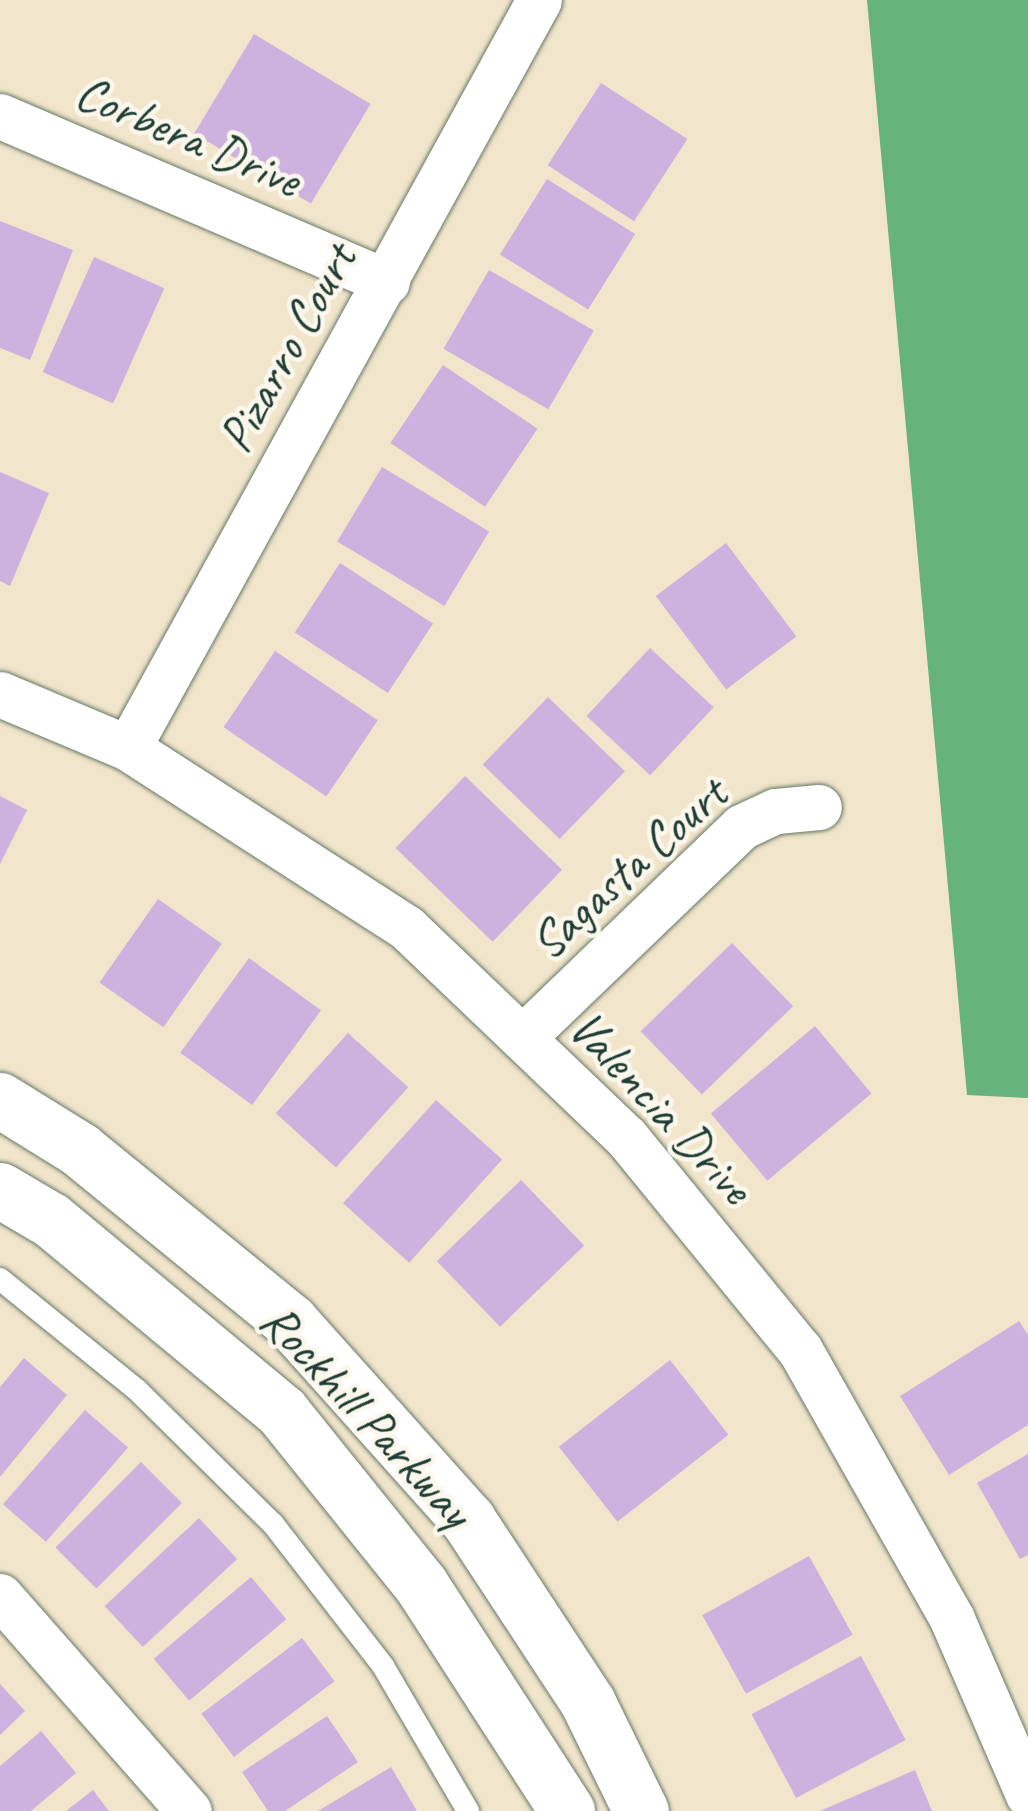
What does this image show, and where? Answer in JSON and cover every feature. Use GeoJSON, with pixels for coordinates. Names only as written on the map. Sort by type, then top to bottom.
{"type":"FeatureCollection","features":[{"type":"Feature","properties":{"kind":"street","name":"Pizarro Court"},"geometry":{"type":"LineString","coordinates":[[128,748],[387,282],[538,0]]}},
{"type":"Feature","properties":{"kind":"street","name":"Corbera Drive"},"geometry":{"type":"LineString","coordinates":[[0,116],[387,282]]}},
{"type":"Feature","properties":{"kind":"street","name":"Valencia Drive"},"geometry":{"type":"LineString","coordinates":[[0,694],[128,748],[407,928],[626,1137],[800,1350],[952,1619],[1028,1796]]}},
{"type":"Feature","properties":{"kind":"street","name":"Sagasta Court"},"geometry":{"type":"LineString","coordinates":[[522,1038],[741,827],[776,810],[820,807]]}},
{"type":"Feature","properties":{"kind":"street","name":"Rockhill Parkway"},"geometry":{"type":"LineString","coordinates":[[0,1100],[79,1149],[290,1322],[329,1364],[468,1520],[588,1703],[641,1811]]}},
{"type":"Feature","properties":{"kind":"street","name":"Rockhill Parkway"},"geometry":{"type":"LineString","coordinates":[[0,1190],[51,1220],[282,1412],[420,1585],[567,1811]]}},
{"type":"Feature","properties":{"kind":"street"},"geometry":{"type":"LineString","coordinates":[[0,1596],[189,1811]]}},
{"type":"Feature","properties":{"kind":"lane"},"geometry":{"type":"LineString","coordinates":[[0,1279],[137,1390],[273,1524],[383,1666],[468,1811]]}},
{"type":"Feature","properties":{"kind":"green space"},"geometry":{"type":"Polygon","coordinates":[[[867,0],[1028,0],[1028,1098],[967,1095],[867,0]]]}},
{"type":"Feature","properties":{"kind":"building"},"geometry":{"type":"Polygon","coordinates":[[[254,34],[371,104],[311,203],[194,133],[254,34]]]}},
{"type":"Feature","properties":{"kind":"building"},"geometry":{"type":"Polygon","coordinates":[[[601,83],[687,139],[634,221],[548,165],[601,83]]]}},
{"type":"Feature","properties":{"kind":"building"},"geometry":{"type":"Polygon","coordinates":[[[547,179],[635,234],[588,310],[500,254],[547,179]]]}},
{"type":"Feature","properties":{"kind":"building"},"geometry":{"type":"Polygon","coordinates":[[[0,221],[73,250],[30,360],[0,348],[0,221]]]}},
{"type":"Feature","properties":{"kind":"building"},"geometry":{"type":"Polygon","coordinates":[[[94,257],[164,288],[113,403],[43,372],[94,257]]]}},
{"type":"Feature","properties":{"kind":"building"},"geometry":{"type":"Polygon","coordinates":[[[489,270],[594,330],[548,409],[444,349],[489,270]]]}},
{"type":"Feature","properties":{"kind":"building"},"geometry":{"type":"Polygon","coordinates":[[[443,365],[538,429],[485,507],[390,443],[443,365]]]}},
{"type":"Feature","properties":{"kind":"building"},"geometry":{"type":"Polygon","coordinates":[[[382,467],[489,531],[444,606],[337,542],[382,467]]]}},
{"type":"Feature","properties":{"kind":"building"},"geometry":{"type":"Polygon","coordinates":[[[0,472],[49,493],[10,586],[0,581],[0,472]]]}},
{"type":"Feature","properties":{"kind":"building"},"geometry":{"type":"Polygon","coordinates":[[[726,543],[796,636],[726,689],[656,596],[726,543]]]}},
{"type":"Feature","properties":{"kind":"building"},"geometry":{"type":"Polygon","coordinates":[[[340,563],[433,623],[388,693],[295,633],[340,563]]]}},
{"type":"Feature","properties":{"kind":"building"},"geometry":{"type":"Polygon","coordinates":[[[650,648],[714,707],[650,775],[587,716],[650,648]]]}},
{"type":"Feature","properties":{"kind":"building"},"geometry":{"type":"Polygon","coordinates":[[[275,651],[378,720],[326,797],[224,727],[275,651]]]}},
{"type":"Feature","properties":{"kind":"building"},"geometry":{"type":"Polygon","coordinates":[[[548,697],[625,771],[560,839],[483,765],[548,697]]]}},
{"type":"Feature","properties":{"kind":"building"},"geometry":{"type":"Polygon","coordinates":[[[465,776],[562,870],[493,942],[396,848],[465,776]]]}},
{"type":"Feature","properties":{"kind":"building"},"geometry":{"type":"Polygon","coordinates":[[[0,796],[27,810],[0,864],[0,796]]]}},
{"type":"Feature","properties":{"kind":"building"},"geometry":{"type":"Polygon","coordinates":[[[158,899],[222,944],[163,1027],[99,983],[158,899]]]}},
{"type":"Feature","properties":{"kind":"building"},"geometry":{"type":"Polygon","coordinates":[[[732,943],[793,1006],[702,1095],[641,1031],[732,943]]]}},
{"type":"Feature","properties":{"kind":"building"},"geometry":{"type":"Polygon","coordinates":[[[249,958],[321,1010],[252,1105],[180,1053],[249,958]]]}},
{"type":"Feature","properties":{"kind":"building"},"geometry":{"type":"Polygon","coordinates":[[[815,1026],[872,1093],[767,1181],[711,1113],[815,1026]]]}},
{"type":"Feature","properties":{"kind":"building"},"geometry":{"type":"Polygon","coordinates":[[[348,1033],[408,1087],[336,1167],[276,1113],[348,1033]]]}},
{"type":"Feature","properties":{"kind":"building"},"geometry":{"type":"Polygon","coordinates":[[[436,1100],[502,1160],[409,1263],[343,1203],[436,1100]]]}},
{"type":"Feature","properties":{"kind":"building"},"geometry":{"type":"Polygon","coordinates":[[[521,1180],[584,1245],[500,1327],[437,1261],[521,1180]]]}},
{"type":"Feature","properties":{"kind":"building"},"geometry":{"type":"Polygon","coordinates":[[[1019,1321],[1028,1335],[1028,1425],[949,1475],[900,1396],[1019,1321]]]}},
{"type":"Feature","properties":{"kind":"building"},"geometry":{"type":"Polygon","coordinates":[[[24,1358],[67,1395],[0,1477],[0,1387],[24,1358]]]}},
{"type":"Feature","properties":{"kind":"building"},"geometry":{"type":"Polygon","coordinates":[[[670,1360],[728,1435],[617,1522],[559,1447],[670,1360]]]}},
{"type":"Feature","properties":{"kind":"building"},"geometry":{"type":"Polygon","coordinates":[[[85,1410],[128,1447],[46,1542],[3,1504],[85,1410]]]}},
{"type":"Feature","properties":{"kind":"building"},"geometry":{"type":"Polygon","coordinates":[[[1028,1454],[1028,1555],[1020,1559],[977,1483],[1028,1454]]]}},
{"type":"Feature","properties":{"kind":"building"},"geometry":{"type":"Polygon","coordinates":[[[141,1462],[182,1503],[96,1589],[55,1548],[141,1462]]]}},
{"type":"Feature","properties":{"kind":"building"},"geometry":{"type":"Polygon","coordinates":[[[199,1518],[237,1559],[143,1647],[105,1606],[199,1518]]]}},
{"type":"Feature","properties":{"kind":"building"},"geometry":{"type":"Polygon","coordinates":[[[809,1556],[853,1635],[746,1694],[702,1615],[809,1556]]]}},
{"type":"Feature","properties":{"kind":"building"},"geometry":{"type":"Polygon","coordinates":[[[251,1577],[286,1619],[189,1701],[154,1659],[251,1577]]]}},
{"type":"Feature","properties":{"kind":"building"},"geometry":{"type":"Polygon","coordinates":[[[302,1638],[334,1681],[234,1757],[201,1714],[302,1638]]]}},
{"type":"Feature","properties":{"kind":"building"},"geometry":{"type":"Polygon","coordinates":[[[861,1656],[906,1740],[796,1798],[752,1714],[861,1656]]]}},
{"type":"Feature","properties":{"kind":"building"},"geometry":{"type":"Polygon","coordinates":[[[0,1684],[25,1711],[0,1735],[0,1684]]]}},
{"type":"Feature","properties":{"kind":"building"},"geometry":{"type":"Polygon","coordinates":[[[327,1716],[358,1762],[285,1811],[268,1811],[242,1772],[327,1716]]]}},
{"type":"Feature","properties":{"kind":"building"},"geometry":{"type":"Polygon","coordinates":[[[41,1731],[76,1773],[31,1811],[0,1811],[0,1766],[41,1731]]]}},
{"type":"Feature","properties":{"kind":"building"},"geometry":{"type":"Polygon","coordinates":[[[391,1767],[417,1811],[318,1811],[391,1767]]]}},
{"type":"Feature","properties":{"kind":"building"},"geometry":{"type":"Polygon","coordinates":[[[915,1770],[932,1811],[820,1811],[915,1770]]]}},
{"type":"Feature","properties":{"kind":"building"},"geometry":{"type":"Polygon","coordinates":[[[93,1790],[109,1811],[66,1811],[93,1790]]]}}]}
